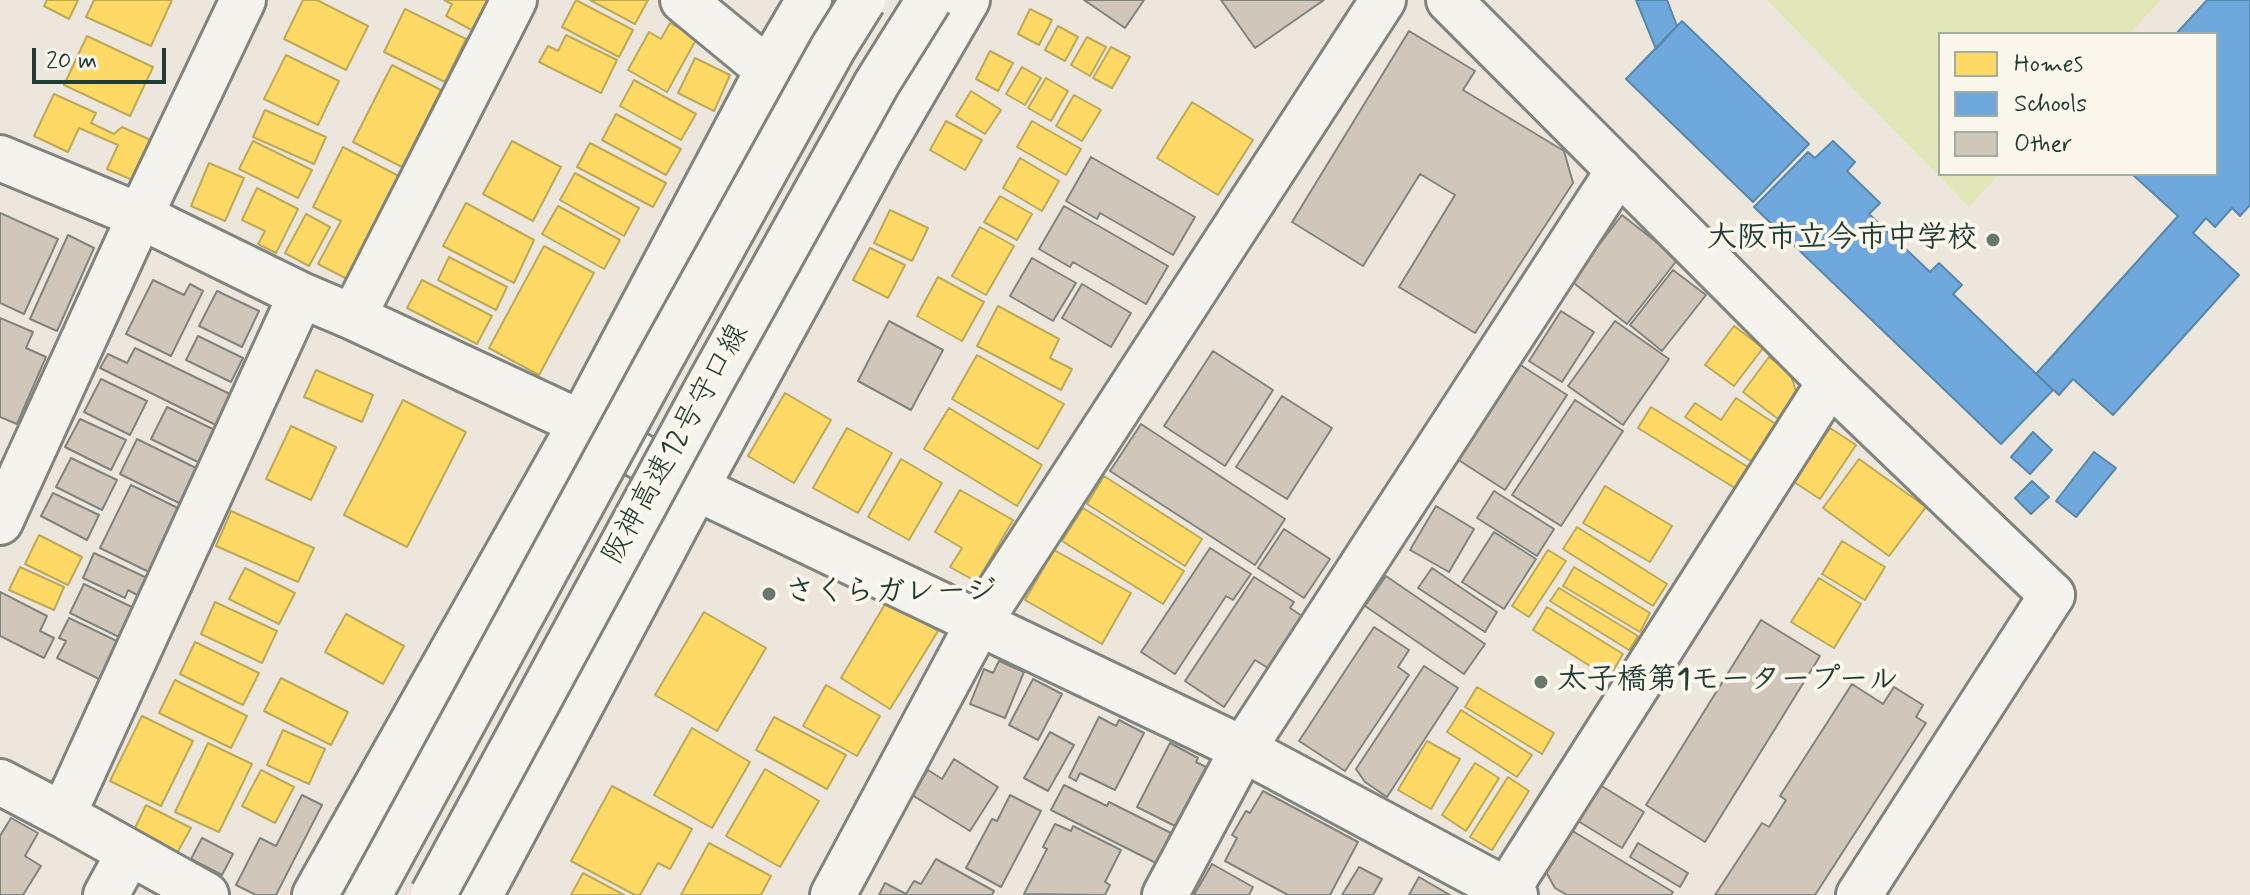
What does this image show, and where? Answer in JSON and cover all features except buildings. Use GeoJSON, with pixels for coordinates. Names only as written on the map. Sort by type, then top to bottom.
{"type":"FeatureCollection","features":[{"type":"Feature","properties":{"kind":"main road"},"geometry":{"type":"LineString","coordinates":[[0,522],[243,0]]}},
{"type":"Feature","properties":{"kind":"main road"},"geometry":{"type":"LineString","coordinates":[[353,317],[514,0]]}},
{"type":"Feature","properties":{"kind":"main road"},"geometry":{"type":"LineString","coordinates":[[683,0],[768,70]]}},
{"type":"Feature","properties":{"kind":"main road"},"geometry":{"type":"LineString","coordinates":[[315,895],[581,423],[768,70],[809,0]]}},
{"type":"Feature","properties":{"kind":"main road","name":"阪神高速12号守口線"},"geometry":{"type":"LineString","coordinates":[[369,895],[668,344],[833,48],[863,0]]}},
{"type":"Feature","properties":{"kind":"main road","name":"阪神高速12号守口線"},"geometry":{"type":"LineString","coordinates":[[433,895],[708,387],[877,83],[929,0]]}},
{"type":"Feature","properties":{"kind":"main road"},"geometry":{"type":"LineString","coordinates":[[480,895],[881,148],[967,0]]}},
{"type":"Feature","properties":{"kind":"main road"},"geometry":{"type":"LineString","coordinates":[[833,895],[978,624],[1383,0]]}},
{"type":"Feature","properties":{"kind":"main road"},"geometry":{"type":"LineString","coordinates":[[1449,0],[1830,382],[2052,595],[1859,895]]}},
{"type":"Feature","properties":{"kind":"main road"},"geometry":{"type":"LineString","coordinates":[[0,158],[140,216],[301,295],[581,423],[696,488],[1243,749],[1508,893],[1830,382]]}},
{"type":"Feature","properties":{"kind":"main road"},"geometry":{"type":"LineString","coordinates":[[1165,895],[1243,749],[1619,170]]}},
{"type":"Feature","properties":{"kind":"main road"},"geometry":{"type":"LineString","coordinates":[[63,815],[301,295]]}},
{"type":"Feature","properties":{"kind":"main road"},"geometry":{"type":"LineString","coordinates":[[0,782],[206,895]]}},
{"type":"Feature","properties":{"kind":"main road"},"geometry":{"type":"LineString","coordinates":[[106,895],[129,853]]}},
{"type":"Feature","properties":{"kind":"green space"},"geometry":{"type":"Polygon","coordinates":[[[1767,0],[2161,0],[2131,32],[1938,32],[1938,175],[1767,0]]]}},
{"type":"Feature","properties":{"kind":"green space"},"geometry":{"type":"Polygon","coordinates":[[[1939,176],[1997,176],[1969,207],[1939,176]]]}},
{"type":"Feature","properties":{"kind":"place","name":"大阪市立今市中学校"},"geometry":{"type":"Point","coordinates":[1993,240]}},
{"type":"Feature","properties":{"kind":"place","name":"さくらガレージ"},"geometry":{"type":"Point","coordinates":[769,594]}},
{"type":"Feature","properties":{"kind":"place","name":"太子橋第1モータープール"},"geometry":{"type":"Point","coordinates":[1541,682]}}]}
